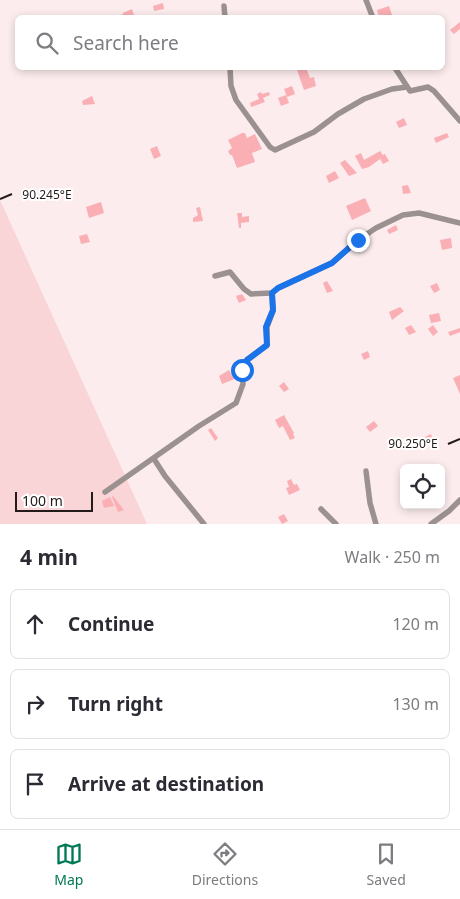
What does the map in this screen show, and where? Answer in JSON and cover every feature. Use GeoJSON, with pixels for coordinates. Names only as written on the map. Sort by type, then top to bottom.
{"type":"FeatureCollection","features":[{"type":"Feature","properties":{"kind":"street"},"geometry":{"type":"LineString","coordinates":[[366,0],[372,15]]}},
{"type":"Feature","properties":{"kind":"street"},"geometry":{"type":"LineString","coordinates":[[224,6],[225,15]]}},
{"type":"Feature","properties":{"kind":"street"},"geometry":{"type":"LineString","coordinates":[[230,70],[236,100],[270,147],[275,150],[314,132],[338,114],[364,99],[392,89],[407,87]]}},
{"type":"Feature","properties":{"kind":"street"},"geometry":{"type":"LineString","coordinates":[[396,70],[410,91],[428,87],[434,91],[460,121]]}},
{"type":"Feature","properties":{"kind":"street"},"geometry":{"type":"LineString","coordinates":[[215,276],[230,272],[250,294],[272,293],[278,288],[332,263],[358,240],[376,228],[403,215],[419,213],[460,223]]}},
{"type":"Feature","properties":{"kind":"street"},"geometry":{"type":"LineString","coordinates":[[105,492],[199,426],[236,403],[243,384],[243,365],[267,345],[266,327],[273,310],[272,293]]}},
{"type":"Feature","properties":{"kind":"street"},"geometry":{"type":"LineString","coordinates":[[154,458],[165,476],[204,524]]}},
{"type":"Feature","properties":{"kind":"street"},"geometry":{"type":"LineString","coordinates":[[366,471],[370,503],[376,524]]}},
{"type":"Feature","properties":{"kind":"street"},"geometry":{"type":"LineString","coordinates":[[431,524],[460,500]]}},
{"type":"Feature","properties":{"kind":"street"},"geometry":{"type":"LineString","coordinates":[[321,509],[336,524]]}},
{"type":"Feature","properties":{"kind":"shaded area"},"geometry":{"type":"Polygon","coordinates":[[[0,200],[147,524],[0,524],[0,200]]]}},
{"type":"Feature","properties":{"kind":"building"},"geometry":{"type":"Polygon","coordinates":[[[163,3],[164,9],[154,11],[153,6],[163,3]]]}},
{"type":"Feature","properties":{"kind":"building"},"geometry":{"type":"Polygon","coordinates":[[[389,6],[392,15],[378,15],[377,10],[389,6]]]}},
{"type":"Feature","properties":{"kind":"building"},"geometry":{"type":"Polygon","coordinates":[[[132,9],[134,15],[121,15],[132,9]]]}},
{"type":"Feature","properties":{"kind":"building"},"geometry":{"type":"Polygon","coordinates":[[[460,22],[460,29],[454,34],[450,30],[460,22]]]}},
{"type":"Feature","properties":{"kind":"building"},"geometry":{"type":"Polygon","coordinates":[[[297,70],[307,70],[310,78],[314,77],[316,86],[304,90],[297,70]]]}},
{"type":"Feature","properties":{"kind":"building"},"geometry":{"type":"Polygon","coordinates":[[[292,86],[295,94],[287,97],[284,89],[292,86]]]}},
{"type":"Feature","properties":{"kind":"building"},"geometry":{"type":"Polygon","coordinates":[[[261,92],[262,94],[269,92],[270,95],[263,98],[265,102],[251,107],[250,103],[259,99],[257,94],[261,92]]]}},
{"type":"Feature","properties":{"kind":"building"},"geometry":{"type":"Polygon","coordinates":[[[286,95],[289,103],[281,106],[278,98],[286,95]]]}},
{"type":"Feature","properties":{"kind":"building"},"geometry":{"type":"Polygon","coordinates":[[[92,96],[95,104],[83,105],[82,101],[92,96]]]}},
{"type":"Feature","properties":{"kind":"building"},"geometry":{"type":"Polygon","coordinates":[[[404,118],[407,125],[399,128],[396,122],[404,118]]]}},
{"type":"Feature","properties":{"kind":"building"},"geometry":{"type":"Polygon","coordinates":[[[245,133],[247,138],[255,134],[262,149],[252,153],[255,162],[237,168],[232,155],[228,151],[232,148],[228,140],[245,133]]]}},
{"type":"Feature","properties":{"kind":"building"},"geometry":{"type":"Polygon","coordinates":[[[447,133],[449,137],[436,143],[434,138],[447,133]]]}},
{"type":"Feature","properties":{"kind":"building"},"geometry":{"type":"Polygon","coordinates":[[[157,146],[161,156],[154,159],[150,149],[157,146]]]}},
{"type":"Feature","properties":{"kind":"building"},"geometry":{"type":"Polygon","coordinates":[[[380,151],[383,155],[385,154],[389,161],[383,164],[380,159],[369,167],[362,169],[355,156],[361,153],[364,160],[380,151]]]}},
{"type":"Feature","properties":{"kind":"building"},"geometry":{"type":"Polygon","coordinates":[[[345,160],[357,173],[349,176],[340,163],[345,160]]]}},
{"type":"Feature","properties":{"kind":"building"},"geometry":{"type":"Polygon","coordinates":[[[335,171],[339,178],[329,183],[326,176],[335,171]]]}},
{"type":"Feature","properties":{"kind":"building"},"geometry":{"type":"Polygon","coordinates":[[[408,185],[411,193],[403,194],[402,186],[408,185]]]}},
{"type":"Feature","properties":{"kind":"building"},"geometry":{"type":"Polygon","coordinates":[[[365,198],[371,211],[352,220],[346,206],[365,198]]]}},
{"type":"Feature","properties":{"kind":"building"},"geometry":{"type":"Polygon","coordinates":[[[101,202],[104,213],[89,218],[86,207],[101,202]]]}},
{"type":"Feature","properties":{"kind":"building"},"geometry":{"type":"Polygon","coordinates":[[[200,207],[203,221],[193,222],[193,218],[198,215],[196,208],[200,207]]]}},
{"type":"Feature","properties":{"kind":"building"},"geometry":{"type":"Polygon","coordinates":[[[237,213],[242,213],[242,217],[249,216],[249,222],[241,223],[241,228],[239,228],[237,213]]]}},
{"type":"Feature","properties":{"kind":"building"},"geometry":{"type":"Polygon","coordinates":[[[396,225],[398,230],[389,234],[387,230],[396,225]]]}},
{"type":"Feature","properties":{"kind":"building"},"geometry":{"type":"Polygon","coordinates":[[[87,234],[90,242],[81,244],[79,236],[87,234]]]}},
{"type":"Feature","properties":{"kind":"building"},"geometry":{"type":"Polygon","coordinates":[[[451,238],[452,248],[442,250],[440,240],[451,238]]]}},
{"type":"Feature","properties":{"kind":"building"},"geometry":{"type":"Polygon","coordinates":[[[327,281],[333,291],[327,293],[323,283],[327,281]]]}},
{"type":"Feature","properties":{"kind":"building"},"geometry":{"type":"Polygon","coordinates":[[[437,283],[440,290],[434,293],[430,286],[437,283]]]}},
{"type":"Feature","properties":{"kind":"building"},"geometry":{"type":"Polygon","coordinates":[[[242,294],[246,300],[239,303],[236,296],[242,294]]]}},
{"type":"Feature","properties":{"kind":"building"},"geometry":{"type":"Polygon","coordinates":[[[400,307],[404,311],[392,320],[389,312],[400,307]]]}},
{"type":"Feature","properties":{"kind":"building"},"geometry":{"type":"Polygon","coordinates":[[[439,313],[441,321],[431,323],[429,315],[439,313]]]}},
{"type":"Feature","properties":{"kind":"building"},"geometry":{"type":"Polygon","coordinates":[[[411,325],[416,332],[409,335],[405,328],[411,325]]]}},
{"type":"Feature","properties":{"kind":"building"},"geometry":{"type":"Polygon","coordinates":[[[433,325],[438,332],[433,336],[428,329],[433,325]]]}},
{"type":"Feature","properties":{"kind":"building"},"geometry":{"type":"Polygon","coordinates":[[[460,328],[460,332],[450,336],[448,332],[460,328]]]}},
{"type":"Feature","properties":{"kind":"building"},"geometry":{"type":"Polygon","coordinates":[[[368,351],[370,357],[364,360],[361,354],[368,351]]]}},
{"type":"Feature","properties":{"kind":"building"},"geometry":{"type":"Polygon","coordinates":[[[229,370],[232,376],[236,374],[237,378],[222,384],[219,376],[229,370]]]}},
{"type":"Feature","properties":{"kind":"building"},"geometry":{"type":"Polygon","coordinates":[[[460,375],[460,394],[453,378],[460,375]]]}},
{"type":"Feature","properties":{"kind":"building"},"geometry":{"type":"Polygon","coordinates":[[[284,382],[289,389],[284,392],[279,386],[284,382]]]}},
{"type":"Feature","properties":{"kind":"building"},"geometry":{"type":"Polygon","coordinates":[[[284,415],[294,433],[295,438],[290,440],[283,426],[279,428],[275,420],[284,415]]]}},
{"type":"Feature","properties":{"kind":"building"},"geometry":{"type":"Polygon","coordinates":[[[374,421],[378,426],[370,432],[366,427],[374,421]]]}},
{"type":"Feature","properties":{"kind":"building"},"geometry":{"type":"Polygon","coordinates":[[[211,428],[218,438],[215,441],[208,430],[211,428]]]}},
{"type":"Feature","properties":{"kind":"building"},"geometry":{"type":"Polygon","coordinates":[[[431,434],[434,443],[428,445],[425,437],[431,434]]]}},
{"type":"Feature","properties":{"kind":"building"},"geometry":{"type":"Polygon","coordinates":[[[291,479],[300,490],[289,495],[286,488],[289,487],[287,481],[291,479]]]}},
{"type":"Feature","properties":{"kind":"building"},"geometry":{"type":"Polygon","coordinates":[[[113,496],[124,510],[118,512],[113,496]]]}},
{"type":"Feature","properties":{"kind":"building"},"geometry":{"type":"Polygon","coordinates":[[[110,497],[114,506],[104,508],[102,501],[110,497]]]}},
{"type":"Feature","properties":{"kind":"building"},"geometry":{"type":"Polygon","coordinates":[[[284,514],[288,521],[282,524],[278,517],[284,514]]]}},
{"type":"Feature","properties":{"kind":"route"},"geometry":{"type":"LineString","coordinates":[[242,370],[247,360],[267,345],[266,327],[273,310],[272,293],[278,288],[332,263],[358,240]]}}]}
